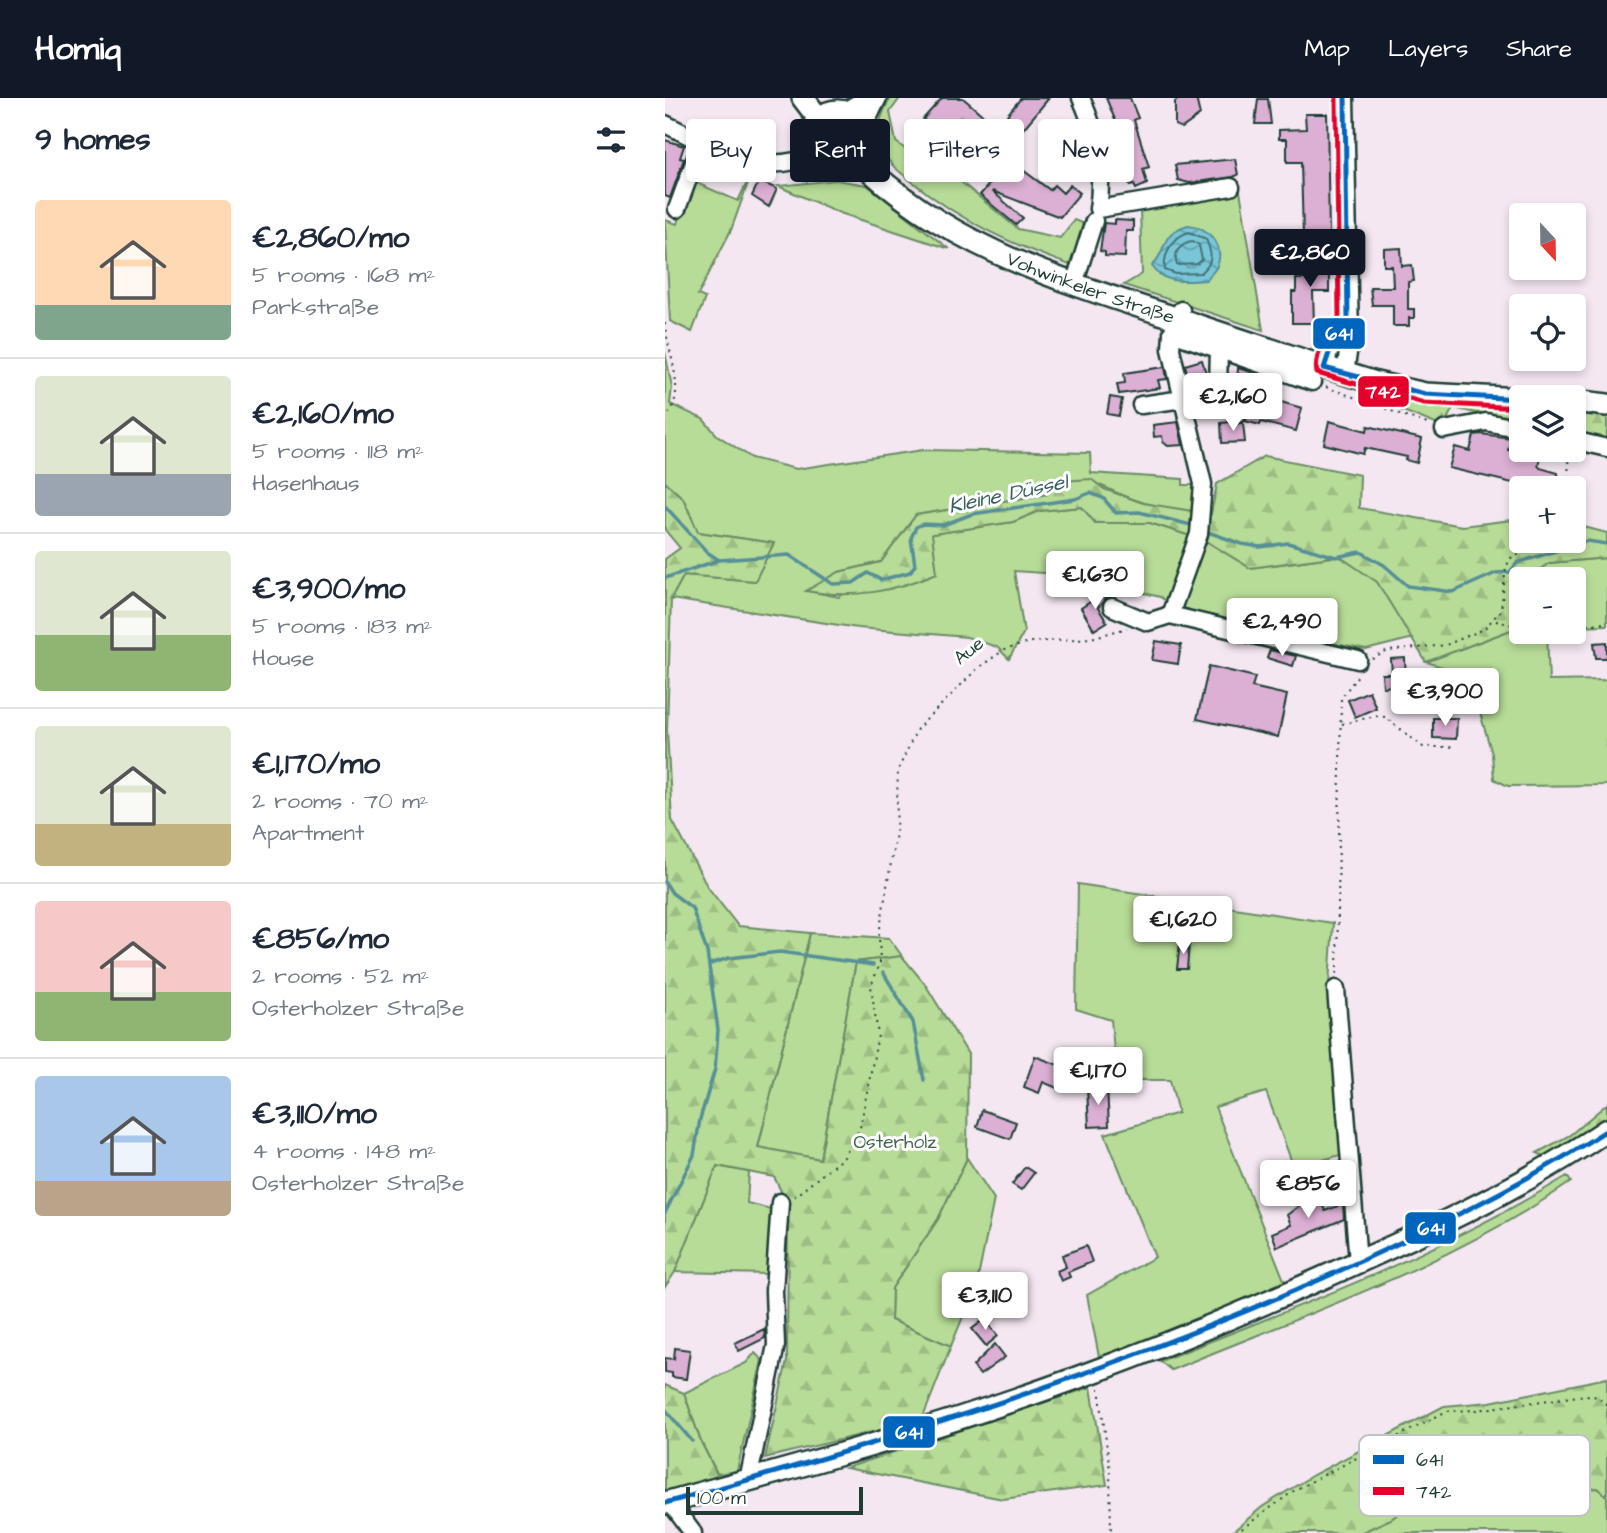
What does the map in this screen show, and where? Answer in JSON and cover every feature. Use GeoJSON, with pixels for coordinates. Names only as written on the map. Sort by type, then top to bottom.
{"type":"FeatureCollection","features":[{"type":"Feature","properties":{"kind":"main road"},"geometry":{"type":"LineString","coordinates":[[811,108],[843,112],[857,119]]}},
{"type":"Feature","properties":{"kind":"main road","name":"Vohwinkeler Straße"},"geometry":{"type":"LineString","coordinates":[[887,182],[950,230],[1024,267],[1318,375],[1345,374],[1425,394],[1509,394]]}},
{"type":"Feature","properties":{"kind":"main road"},"geometry":{"type":"LineString","coordinates":[[1586,400],[1607,405]]}},
{"type":"Feature","properties":{"kind":"main road"},"geometry":{"type":"LineString","coordinates":[[667,1502],[927,1428],[1091,1373],[1231,1318],[1480,1204],[1569,1155],[1607,1130]]}},
{"type":"Feature","properties":{"kind":"street"},"geometry":{"type":"LineString","coordinates":[[843,112],[867,98]]}},
{"type":"Feature","properties":{"kind":"street"},"geometry":{"type":"LineString","coordinates":[[868,119],[878,98]]}},
{"type":"Feature","properties":{"kind":"street"},"geometry":{"type":"LineString","coordinates":[[1081,98],[1096,141],[1101,176],[1098,209],[1231,187]]}},
{"type":"Feature","properties":{"kind":"street"},"geometry":{"type":"LineString","coordinates":[[1345,98],[1350,340],[1345,374]]}},
{"type":"Feature","properties":{"kind":"street"},"geometry":{"type":"LineString","coordinates":[[665,124],[686,134]]}},
{"type":"Feature","properties":{"kind":"street"},"geometry":{"type":"LineString","coordinates":[[677,209],[687,182]]}},
{"type":"Feature","properties":{"kind":"street"},"geometry":{"type":"LineString","coordinates":[[1074,284],[1094,221]]}},
{"type":"Feature","properties":{"kind":"street"},"geometry":{"type":"LineString","coordinates":[[1318,375],[1332,344],[1348,320]]}},
{"type":"Feature","properties":{"kind":"street"},"geometry":{"type":"LineString","coordinates":[[1170,615],[1199,534],[1203,484],[1171,349],[1177,321]]}},
{"type":"Feature","properties":{"kind":"street","name":"Vohwinkeler Straße"},"geometry":{"type":"LineString","coordinates":[[1177,321],[1219,348],[1318,375]]}},
{"type":"Feature","properties":{"kind":"street"},"geometry":{"type":"LineString","coordinates":[[1219,348],[1218,389],[1238,414]]}},
{"type":"Feature","properties":{"kind":"street"},"geometry":{"type":"LineString","coordinates":[[1140,405],[1183,399]]}},
{"type":"Feature","properties":{"kind":"street"},"geometry":{"type":"LineString","coordinates":[[1444,430],[1486,422],[1509,427]]}},
{"type":"Feature","properties":{"kind":"street"},"geometry":{"type":"LineString","coordinates":[[1586,443],[1607,448]]}},
{"type":"Feature","properties":{"kind":"street"},"geometry":{"type":"LineString","coordinates":[[1112,607],[1148,622],[1170,615],[1358,660]]}},
{"type":"Feature","properties":{"kind":"street"},"geometry":{"type":"LineString","coordinates":[[1336,989],[1358,1262]]}},
{"type":"Feature","properties":{"kind":"street"},"geometry":{"type":"LineString","coordinates":[[748,1481],[776,1345],[773,1291],[780,1202]]}},
{"type":"Feature","properties":{"kind":"street"},"geometry":{"type":"LineString","coordinates":[[667,1502],[694,1533]]}},
{"type":"Feature","properties":{"kind":"path"},"geometry":{"type":"LineString","coordinates":[[800,119],[799,115],[811,108]]}},
{"type":"Feature","properties":{"kind":"path"},"geometry":{"type":"LineString","coordinates":[[665,323],[677,393],[675,407],[665,418]]}},
{"type":"Feature","properties":{"kind":"path"},"geometry":{"type":"LineString","coordinates":[[1318,375],[1444,430]]}},
{"type":"Feature","properties":{"kind":"path"},"geometry":{"type":"LineString","coordinates":[[1336,989],[1341,698],[1359,673],[1358,660],[1371,659],[1388,651],[1445,645],[1485,629],[1501,610],[1506,566],[1520,553]]}},
{"type":"Feature","properties":{"kind":"path"},"geometry":{"type":"LineString","coordinates":[[1495,620],[1509,624]]}},
{"type":"Feature","properties":{"kind":"path","name":"Aue"},"geometry":{"type":"LineString","coordinates":[[780,1202],[795,1197],[844,1157],[860,1128],[878,1035],[870,986],[880,963],[879,934],[896,833],[898,771],[917,729],[978,668],[1004,650],[1031,642],[1091,638],[1148,622]]}},
{"type":"Feature","properties":{"kind":"path"},"geometry":{"type":"LineString","coordinates":[[1586,624],[1607,623]]}},
{"type":"Feature","properties":{"kind":"path"},"geometry":{"type":"LineString","coordinates":[[1341,724],[1375,716],[1385,717],[1423,747],[1455,747]]}},
{"type":"Feature","properties":{"kind":"path"},"geometry":{"type":"LineString","coordinates":[[1091,1373],[1097,1380],[1104,1407],[1110,1471],[1111,1533]]}},
{"type":"Feature","properties":{"kind":"path"},"geometry":{"type":"LineString","coordinates":[[1401,1435],[1447,1411],[1477,1410],[1586,1395],[1598,1397],[1607,1405]]}},
{"type":"Feature","properties":{"kind":"path"},"geometry":{"type":"LineString","coordinates":[[1236,1533],[1295,1490],[1359,1457]]}},
{"type":"Feature","properties":{"kind":"green space"},"geometry":{"type":"Polygon","coordinates":[[[891,98],[900,98],[890,112],[896,142],[904,148],[904,175],[890,162],[890,119],[881,119],[891,98]]]}},
{"type":"Feature","properties":{"kind":"green space"},"geometry":{"type":"Polygon","coordinates":[[[692,182],[738,201],[748,182],[731,230],[698,295],[705,298],[692,332],[670,321],[665,220],[677,224],[692,182]]]}},
{"type":"Feature","properties":{"kind":"green space"},"geometry":{"type":"Polygon","coordinates":[[[817,182],[867,185],[949,249],[840,213],[778,186],[817,182]]]}},
{"type":"Feature","properties":{"kind":"green space"},"geometry":{"type":"Polygon","coordinates":[[[913,182],[961,182],[1018,229],[1060,238],[1074,220],[1084,224],[1070,265],[1008,241],[969,221],[913,182]]]}},
{"type":"Feature","properties":{"kind":"green space"},"geometry":{"type":"Polygon","coordinates":[[[1240,191],[1263,330],[1124,285],[1142,274],[1140,208],[1240,191]]]}},
{"type":"Feature","properties":{"kind":"green space"},"geometry":{"type":"Polygon","coordinates":[[[665,352],[672,387],[670,404],[703,419],[717,435],[752,458],[796,469],[923,450],[1090,453],[1091,473],[1183,479],[1183,485],[1199,485],[1199,512],[1147,504],[1082,480],[1060,485],[1048,494],[916,515],[881,562],[839,572],[808,591],[839,597],[932,534],[1013,522],[1039,511],[1082,507],[1096,523],[1150,523],[1206,541],[1250,568],[1339,556],[1377,581],[1413,638],[1366,650],[1186,614],[1160,597],[1073,575],[1014,571],[1024,632],[1009,659],[997,647],[967,637],[858,628],[671,599],[684,575],[755,581],[773,543],[698,532],[683,498],[665,482],[665,352]]]}},
{"type":"Feature","properties":{"kind":"green space"},"geometry":{"type":"Polygon","coordinates":[[[1382,395],[1509,406],[1509,420],[1453,408],[1443,427],[1381,402],[1382,395]]]}},
{"type":"Feature","properties":{"kind":"green space"},"geometry":{"type":"Polygon","coordinates":[[[1586,411],[1607,414],[1607,445],[1586,439],[1586,411]]]}},
{"type":"Feature","properties":{"kind":"green space"},"geometry":{"type":"Polygon","coordinates":[[[1265,456],[1360,475],[1359,508],[1462,526],[1509,520],[1509,553],[1586,553],[1586,527],[1607,533],[1607,558],[1549,563],[1543,567],[1509,567],[1509,631],[1426,662],[1377,582],[1339,556],[1250,568],[1206,541],[1150,523],[1095,523],[1082,507],[1039,511],[1013,522],[932,534],[937,573],[904,585],[857,594],[806,591],[839,572],[881,562],[916,515],[1048,494],[1062,481],[1091,479],[1104,489],[1143,503],[1211,514],[1217,484],[1265,456]]]}},
{"type":"Feature","properties":{"kind":"green space","name":"Osterholz"},"geometry":{"type":"Polygon","coordinates":[[[665,482],[683,498],[698,532],[774,543],[755,581],[684,575],[671,599],[667,730],[672,820],[707,886],[738,926],[810,933],[758,1147],[820,1159],[856,962],[902,956],[925,984],[968,1054],[967,1158],[938,1219],[892,1288],[891,1320],[951,1346],[922,1420],[765,1458],[787,1361],[788,1205],[774,1177],[717,1166],[675,1272],[665,1287],[665,559],[680,548],[665,530],[665,482]]]}},
{"type":"Feature","properties":{"kind":"green space"},"geometry":{"type":"Polygon","coordinates":[[[1607,558],[1607,625],[1586,626],[1586,567],[1543,567],[1549,563],[1607,558]]]}},
{"type":"Feature","properties":{"kind":"green space"},"geometry":{"type":"Polygon","coordinates":[[[1509,631],[1509,644],[1547,644],[1549,681],[1607,680],[1607,785],[1508,786],[1494,779],[1492,754],[1469,675],[1426,662],[1509,631]]]}},
{"type":"Feature","properties":{"kind":"green space"},"geometry":{"type":"Polygon","coordinates":[[[1078,884],[1333,923],[1329,984],[1344,1154],[1294,1168],[1266,1092],[1215,1107],[1286,1285],[1100,1362],[1087,1295],[1155,1257],[1105,1134],[1178,1113],[1170,1080],[1117,1080],[1111,1020],[1076,1009],[1078,884]]]}},
{"type":"Feature","properties":{"kind":"green space"},"geometry":{"type":"Polygon","coordinates":[[[810,933],[889,938],[902,956],[856,962],[820,1159],[758,1148],[810,933]]]}},
{"type":"Feature","properties":{"kind":"green space"},"geometry":{"type":"Polygon","coordinates":[[[1607,1104],[1607,1122],[1551,1159],[1537,1153],[1570,1135],[1607,1104]]]}},
{"type":"Feature","properties":{"kind":"green space"},"geometry":{"type":"Polygon","coordinates":[[[967,1158],[994,1199],[977,1283],[951,1346],[891,1320],[892,1288],[938,1219],[967,1158]]]}},
{"type":"Feature","properties":{"kind":"green space"},"geometry":{"type":"Polygon","coordinates":[[[717,1166],[749,1172],[747,1203],[771,1209],[770,1274],[675,1272],[717,1166]]]}},
{"type":"Feature","properties":{"kind":"green space"},"geometry":{"type":"Polygon","coordinates":[[[1567,1176],[1571,1182],[1524,1212],[1426,1264],[1171,1370],[1160,1361],[1316,1299],[1419,1254],[1470,1230],[1567,1176]]]}},
{"type":"Feature","properties":{"kind":"green space"},"geometry":{"type":"Polygon","coordinates":[[[755,1353],[762,1360],[737,1471],[718,1475],[701,1442],[684,1393],[746,1363],[755,1353]]]}},
{"type":"Feature","properties":{"kind":"green space"},"geometry":{"type":"Polygon","coordinates":[[[1607,1378],[1607,1496],[1598,1488],[1590,1488],[1590,1435],[1389,1435],[1444,1406],[1490,1402],[1607,1378]]]}},
{"type":"Feature","properties":{"kind":"green space"},"geometry":{"type":"Polygon","coordinates":[[[665,1385],[684,1393],[701,1442],[717,1474],[737,1471],[738,1475],[665,1493],[665,1385]]]}},
{"type":"Feature","properties":{"kind":"green space"},"geometry":{"type":"Polygon","coordinates":[[[1091,1387],[1107,1485],[1003,1499],[846,1468],[1091,1387]]]}},
{"type":"Feature","properties":{"kind":"green space"},"geometry":{"type":"Polygon","coordinates":[[[1359,1451],[1359,1516],[1395,1516],[1360,1533],[1231,1533],[1262,1507],[1313,1475],[1359,1451]]]}},
{"type":"Feature","properties":{"kind":"green space"},"geometry":{"type":"Polygon","coordinates":[[[1590,1488],[1599,1488],[1607,1496],[1607,1533],[1360,1533],[1395,1516],[1590,1516],[1590,1488]]]}},
{"type":"Feature","properties":{"kind":"water"},"geometry":{"type":"Polygon","coordinates":[[[1188,225],[1201,229],[1217,244],[1217,266],[1206,280],[1169,279],[1152,266],[1168,237],[1188,225]]]}},
{"type":"Feature","properties":{"kind":"building"},"geometry":{"type":"Polygon","coordinates":[[[942,98],[963,98],[986,118],[961,117],[923,119],[942,98]]]}},
{"type":"Feature","properties":{"kind":"building"},"geometry":{"type":"Polygon","coordinates":[[[1021,98],[1049,98],[1024,128],[1024,119],[1012,119],[1007,115],[1021,98]]]}},
{"type":"Feature","properties":{"kind":"building"},"geometry":{"type":"Polygon","coordinates":[[[1106,98],[1130,98],[1138,118],[1115,119],[1106,98]]]}},
{"type":"Feature","properties":{"kind":"building"},"geometry":{"type":"Polygon","coordinates":[[[1180,98],[1196,98],[1200,115],[1182,128],[1175,125],[1175,102],[1180,98]]]}},
{"type":"Feature","properties":{"kind":"building"},"geometry":{"type":"Polygon","coordinates":[[[1258,99],[1268,99],[1271,124],[1255,124],[1258,99]]]}},
{"type":"Feature","properties":{"kind":"building"},"geometry":{"type":"Polygon","coordinates":[[[1305,114],[1327,114],[1329,235],[1303,235],[1301,162],[1287,162],[1287,139],[1279,139],[1279,130],[1306,129],[1305,114]]]}},
{"type":"Feature","properties":{"kind":"building"},"geometry":{"type":"Polygon","coordinates":[[[1134,120],[1149,167],[1143,169],[1147,184],[1136,189],[1134,185],[1130,186],[1129,182],[1134,182],[1134,120]]]}},
{"type":"Feature","properties":{"kind":"building"},"geometry":{"type":"Polygon","coordinates":[[[665,140],[684,146],[680,158],[684,159],[670,198],[665,196],[665,140]]]}},
{"type":"Feature","properties":{"kind":"building"},"geometry":{"type":"Polygon","coordinates":[[[1235,159],[1238,175],[1233,177],[1189,183],[1178,180],[1175,165],[1235,159]]]}},
{"type":"Feature","properties":{"kind":"building"},"geometry":{"type":"Polygon","coordinates":[[[1024,171],[1050,190],[1054,185],[1063,193],[1070,185],[1080,193],[1060,217],[992,191],[1023,218],[1016,225],[980,195],[991,182],[1024,182],[1024,171]]]}},
{"type":"Feature","properties":{"kind":"building"},"geometry":{"type":"Polygon","coordinates":[[[759,182],[777,189],[769,207],[752,196],[759,182]]]}},
{"type":"Feature","properties":{"kind":"building"},"geometry":{"type":"Polygon","coordinates":[[[1115,220],[1133,221],[1133,231],[1126,231],[1125,257],[1105,256],[1105,252],[1100,251],[1104,223],[1115,224],[1115,220]]]}},
{"type":"Feature","properties":{"kind":"building"},"geometry":{"type":"Polygon","coordinates":[[[1401,248],[1402,266],[1412,265],[1414,281],[1408,282],[1408,309],[1414,309],[1414,318],[1409,318],[1409,326],[1393,326],[1393,305],[1372,305],[1370,287],[1393,287],[1392,266],[1384,266],[1384,249],[1401,248]]]}},
{"type":"Feature","properties":{"kind":"building"},"geometry":{"type":"Polygon","coordinates":[[[1308,254],[1329,258],[1329,292],[1313,292],[1314,323],[1292,323],[1292,292],[1296,292],[1296,279],[1304,279],[1303,264],[1308,264],[1308,254]]]}},
{"type":"Feature","properties":{"kind":"building"},"geometry":{"type":"Polygon","coordinates":[[[1202,360],[1207,376],[1189,381],[1185,365],[1202,360]]]}},
{"type":"Feature","properties":{"kind":"building"},"geometry":{"type":"Polygon","coordinates":[[[1165,367],[1167,379],[1158,380],[1160,388],[1119,394],[1117,384],[1125,383],[1124,373],[1165,367]]]}},
{"type":"Feature","properties":{"kind":"building"},"geometry":{"type":"Polygon","coordinates":[[[1238,368],[1251,372],[1250,375],[1266,377],[1267,398],[1302,408],[1296,431],[1245,421],[1249,384],[1237,383],[1238,368]]]}},
{"type":"Feature","properties":{"kind":"building"},"geometry":{"type":"Polygon","coordinates":[[[1196,395],[1210,396],[1219,406],[1218,411],[1196,410],[1196,395]]]}},
{"type":"Feature","properties":{"kind":"building"},"geometry":{"type":"Polygon","coordinates":[[[1110,397],[1122,399],[1119,416],[1107,414],[1110,397]]]}},
{"type":"Feature","properties":{"kind":"building"},"geometry":{"type":"Polygon","coordinates":[[[1329,421],[1367,431],[1368,426],[1422,439],[1417,463],[1406,460],[1407,457],[1365,448],[1363,454],[1324,444],[1329,421]]]}},
{"type":"Feature","properties":{"kind":"building"},"geometry":{"type":"Polygon","coordinates":[[[1178,422],[1183,445],[1168,446],[1163,442],[1162,436],[1154,437],[1153,425],[1178,422]]]}},
{"type":"Feature","properties":{"kind":"building"},"geometry":{"type":"Polygon","coordinates":[[[1221,423],[1243,423],[1245,442],[1222,443],[1221,423]]]}},
{"type":"Feature","properties":{"kind":"building"},"geometry":{"type":"Polygon","coordinates":[[[1474,435],[1509,438],[1509,462],[1539,462],[1540,468],[1558,473],[1558,476],[1509,476],[1509,482],[1449,468],[1455,447],[1470,451],[1474,435]]]}},
{"type":"Feature","properties":{"kind":"building"},"geometry":{"type":"Polygon","coordinates":[[[1099,590],[1105,599],[1098,608],[1107,622],[1094,630],[1081,608],[1093,600],[1090,596],[1099,590]]]}},
{"type":"Feature","properties":{"kind":"building"},"geometry":{"type":"Polygon","coordinates":[[[1156,641],[1181,645],[1178,664],[1152,660],[1156,641]]]}},
{"type":"Feature","properties":{"kind":"building"},"geometry":{"type":"Polygon","coordinates":[[[1607,642],[1607,658],[1596,658],[1594,643],[1607,642]]]}},
{"type":"Feature","properties":{"kind":"building"},"geometry":{"type":"Polygon","coordinates":[[[1270,650],[1296,656],[1293,666],[1267,658],[1270,650]]]}},
{"type":"Feature","properties":{"kind":"building"},"geometry":{"type":"Polygon","coordinates":[[[1405,658],[1406,685],[1383,687],[1382,674],[1392,674],[1391,659],[1405,658]]]}},
{"type":"Feature","properties":{"kind":"building"},"geometry":{"type":"Polygon","coordinates":[[[1209,666],[1255,677],[1252,687],[1287,695],[1278,737],[1197,719],[1209,666]]]}},
{"type":"Feature","properties":{"kind":"building"},"geometry":{"type":"Polygon","coordinates":[[[1369,691],[1376,708],[1355,717],[1348,700],[1369,691]]]}},
{"type":"Feature","properties":{"kind":"building"},"geometry":{"type":"Polygon","coordinates":[[[1433,718],[1457,718],[1456,739],[1433,738],[1433,718]]]}},
{"type":"Feature","properties":{"kind":"building"},"geometry":{"type":"Polygon","coordinates":[[[1180,942],[1189,944],[1187,969],[1177,969],[1180,942]]]}},
{"type":"Feature","properties":{"kind":"building"},"geometry":{"type":"Polygon","coordinates":[[[1035,1056],[1064,1067],[1057,1088],[1043,1082],[1039,1093],[1024,1087],[1035,1056]]]}},
{"type":"Feature","properties":{"kind":"building"},"geometry":{"type":"Polygon","coordinates":[[[1107,1087],[1109,1126],[1089,1127],[1087,1088],[1107,1087]]]}},
{"type":"Feature","properties":{"kind":"building"},"geometry":{"type":"Polygon","coordinates":[[[982,1110],[1016,1122],[1010,1139],[977,1127],[982,1110]]]}},
{"type":"Feature","properties":{"kind":"building"},"geometry":{"type":"Polygon","coordinates":[[[1025,1167],[1034,1173],[1021,1190],[1012,1184],[1025,1167]]]}},
{"type":"Feature","properties":{"kind":"building"},"geometry":{"type":"Polygon","coordinates":[[[1317,1191],[1325,1211],[1343,1204],[1344,1219],[1277,1247],[1272,1233],[1291,1225],[1287,1215],[1309,1198],[1307,1195],[1317,1191]]]}},
{"type":"Feature","properties":{"kind":"building"},"geometry":{"type":"Polygon","coordinates":[[[1086,1246],[1092,1262],[1068,1272],[1070,1277],[1061,1281],[1057,1271],[1066,1267],[1062,1255],[1086,1246]]]}},
{"type":"Feature","properties":{"kind":"building"},"geometry":{"type":"Polygon","coordinates":[[[985,1319],[998,1336],[986,1346],[972,1329],[985,1319]]]}},
{"type":"Feature","properties":{"kind":"building"},"geometry":{"type":"Polygon","coordinates":[[[764,1329],[765,1338],[739,1351],[735,1343],[764,1329]]]}},
{"type":"Feature","properties":{"kind":"building"},"geometry":{"type":"Polygon","coordinates":[[[995,1344],[1005,1357],[980,1375],[973,1366],[995,1344]]]}},
{"type":"Feature","properties":{"kind":"building"},"geometry":{"type":"Polygon","coordinates":[[[675,1348],[690,1350],[686,1379],[672,1377],[672,1373],[665,1372],[665,1358],[674,1359],[675,1348]]]}},
{"type":"Feature","properties":{"kind":"waterway","name":"Kleine Düssel"},"geometry":{"type":"LineString","coordinates":[[665,506],[707,552],[719,560],[789,555],[833,584],[853,583],[868,573],[881,580],[910,572],[915,565],[911,538],[916,527],[923,524],[943,525],[972,514],[1075,499],[1090,493],[1103,498],[1116,513],[1139,512],[1195,526]]}},
{"type":"Feature","properties":{"kind":"waterway","name":"Kleine Düssel"},"geometry":{"type":"LineString","coordinates":[[1205,531],[1242,544],[1260,547],[1288,543],[1336,557],[1361,552],[1384,565],[1408,586],[1453,592],[1496,573],[1510,572],[1517,563],[1587,541],[1607,544]]}},
{"type":"Feature","properties":{"kind":"waterway"},"geometry":{"type":"LineString","coordinates":[[665,578],[719,560]]}},
{"type":"Feature","properties":{"kind":"waterway"},"geometry":{"type":"LineString","coordinates":[[665,882],[672,893],[692,908],[707,952],[718,1030],[715,1069],[700,1119],[694,1155],[665,1213]]}},
{"type":"Feature","properties":{"kind":"waterway"},"geometry":{"type":"LineString","coordinates":[[710,964],[729,958],[780,952],[873,965]]}},
{"type":"Feature","properties":{"kind":"waterway"},"geometry":{"type":"LineString","coordinates":[[883,972],[913,1022],[924,1080]]}},
{"type":"Feature","properties":{"kind":"waterway"},"geometry":{"type":"LineString","coordinates":[[665,1409],[692,1441]]}},
{"type":"Feature","properties":{"kind":"transit line","name":"742"},"geometry":{"type":"LineString","coordinates":[[1336,98],[1339,317],[1317,358],[1317,373],[1424,403],[1509,407]]}},
{"type":"Feature","properties":{"kind":"transit line","name":"641"},"geometry":{"type":"LineString","coordinates":[[1345,98],[1348,320],[1332,344],[1324,368],[1425,394],[1509,398]]}},
{"type":"Feature","properties":{"kind":"transit line","name":"641"},"geometry":{"type":"LineString","coordinates":[[665,1503],[832,1455],[997,1403],[1079,1375],[1241,1313],[1431,1228],[1538,1172],[1607,1130]]}}]}
